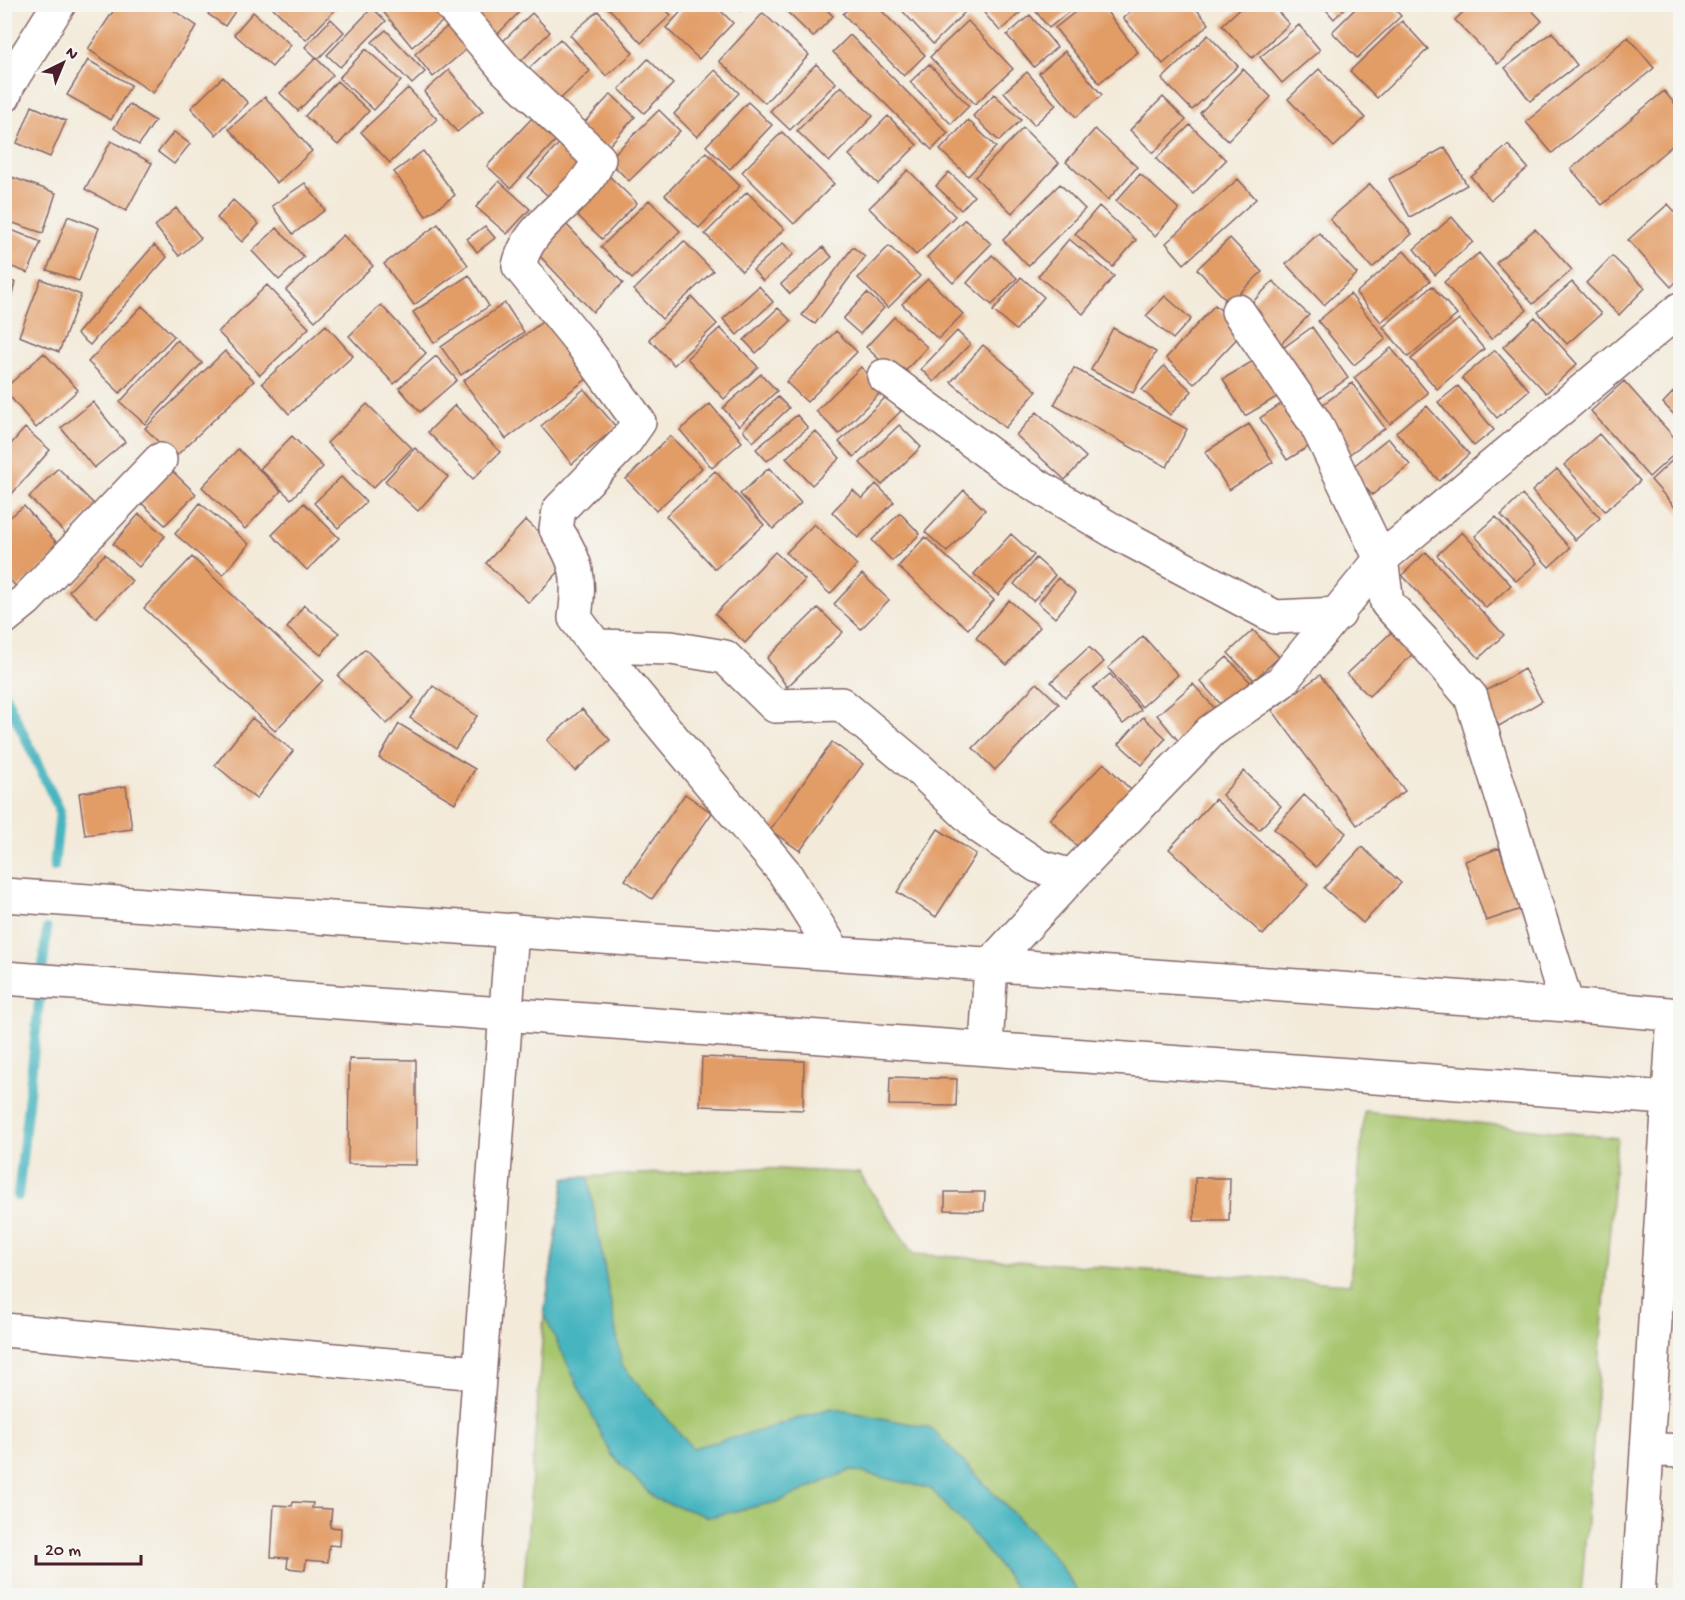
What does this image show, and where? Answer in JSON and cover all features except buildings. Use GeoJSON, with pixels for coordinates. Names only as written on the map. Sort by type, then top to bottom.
{"type":"FeatureCollection","features":[{"type":"Feature","properties":{"kind":"street"},"geometry":{"type":"LineString","coordinates":[[4,96],[8,85],[59,4]]}},
{"type":"Feature","properties":{"kind":"street"},"geometry":{"type":"LineString","coordinates":[[450,4],[506,70],[599,159],[593,174],[538,228],[523,250],[519,266],[579,340],[639,423],[625,442],[559,510],[556,530],[573,555],[579,583],[575,618],[784,872],[835,953]]}},
{"type":"Feature","properties":{"kind":"street"},"geometry":{"type":"LineString","coordinates":[[986,1048],[991,964],[1072,876],[1211,731],[1281,682],[1381,560],[1680,309]]}},
{"type":"Feature","properties":{"kind":"street"},"geometry":{"type":"LineString","coordinates":[[1238,311],[1316,424],[1381,560],[1387,603],[1471,697],[1567,1005]]}},
{"type":"Feature","properties":{"kind":"street"},"geometry":{"type":"LineString","coordinates":[[884,376],[1014,472],[1119,534],[1275,617],[1339,614]]}},
{"type":"Feature","properties":{"kind":"street"},"geometry":{"type":"LineString","coordinates":[[4,618],[26,600],[160,460]]}},
{"type":"Feature","properties":{"kind":"street"},"geometry":{"type":"LineString","coordinates":[[596,646],[671,648],[725,657],[775,706],[841,704],[919,769],[980,827],[1038,866],[1072,876]]}},
{"type":"Feature","properties":{"kind":"street"},"geometry":{"type":"LineString","coordinates":[[4,895],[1567,1005],[1677,1015],[1676,1099],[1647,1449],[1638,1596]]}},
{"type":"Feature","properties":{"kind":"street"},"geometry":{"type":"LineString","coordinates":[[463,1596],[512,930]]}},
{"type":"Feature","properties":{"kind":"street"},"geometry":{"type":"LineString","coordinates":[[15,979],[1676,1099]]}},
{"type":"Feature","properties":{"kind":"street"},"geometry":{"type":"LineString","coordinates":[[4,1330],[478,1373]]}},
{"type":"Feature","properties":{"kind":"street"},"geometry":{"type":"LineString","coordinates":[[1647,1449],[1680,1451]]}},
{"type":"Feature","properties":{"kind":"green space"},"geometry":{"type":"Polygon","coordinates":[[[1364,1111],[1617,1138],[1581,1595],[523,1596],[544,1315],[565,1178],[757,1168],[859,1173],[913,1254],[1350,1284],[1364,1111]]]}},
{"type":"Feature","properties":{"kind":"water"},"geometry":{"type":"Polygon","coordinates":[[[588,1177],[622,1365],[692,1448],[752,1433],[831,1408],[931,1428],[1050,1552],[1081,1595],[1022,1595],[978,1540],[931,1489],[851,1470],[780,1501],[709,1517],[655,1499],[611,1454],[544,1315],[565,1178],[588,1177]]]}},
{"type":"Feature","properties":{"kind":"waterway"},"geometry":{"type":"LineString","coordinates":[[4,693],[60,811],[54,867]]}},
{"type":"Feature","properties":{"kind":"waterway"},"geometry":{"type":"LineString","coordinates":[[18,1196],[47,929]]}}]}
